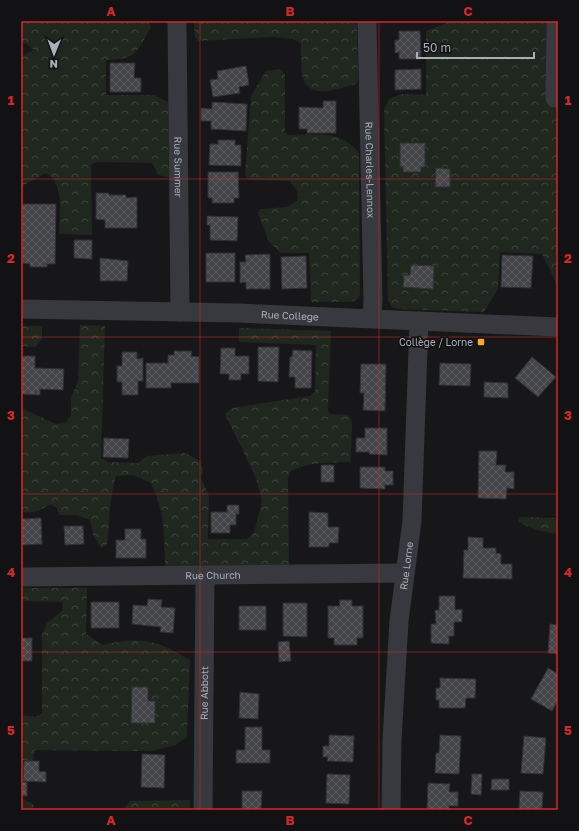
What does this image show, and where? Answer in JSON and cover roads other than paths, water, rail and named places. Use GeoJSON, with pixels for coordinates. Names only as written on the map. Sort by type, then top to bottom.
{"type":"FeatureCollection","features":[{"type":"Feature","properties":{"kind":"street","name":"Rue Summer"},"geometry":{"type":"LineString","coordinates":[[177,21],[180,312]]}},
{"type":"Feature","properties":{"kind":"street","name":"Rue Charles-Lennox"},"geometry":{"type":"LineString","coordinates":[[367,21],[373,299],[372,318]]}},
{"type":"Feature","properties":{"kind":"street"},"geometry":{"type":"LineString","coordinates":[[555,98],[556,21]]}},
{"type":"Feature","properties":{"kind":"street","name":"Rue College"},"geometry":{"type":"LineString","coordinates":[[21,309],[372,318],[558,327]]}},
{"type":"Feature","properties":{"kind":"street","name":"Rue Lorne"},"geometry":{"type":"LineString","coordinates":[[391,810],[393,702],[399,621],[411,540],[419,321]]}},
{"type":"Feature","properties":{"kind":"street","name":"Rue Church"},"geometry":{"type":"LineString","coordinates":[[21,577],[405,573]]}},
{"type":"Feature","properties":{"kind":"street","name":"Rue Abbott"},"geometry":{"type":"LineString","coordinates":[[203,810],[205,575]]}},
{"type":"Feature","properties":{"kind":"place","name":"Collège / Lorne"},"geometry":{"type":"Point","coordinates":[481,342]}}]}
